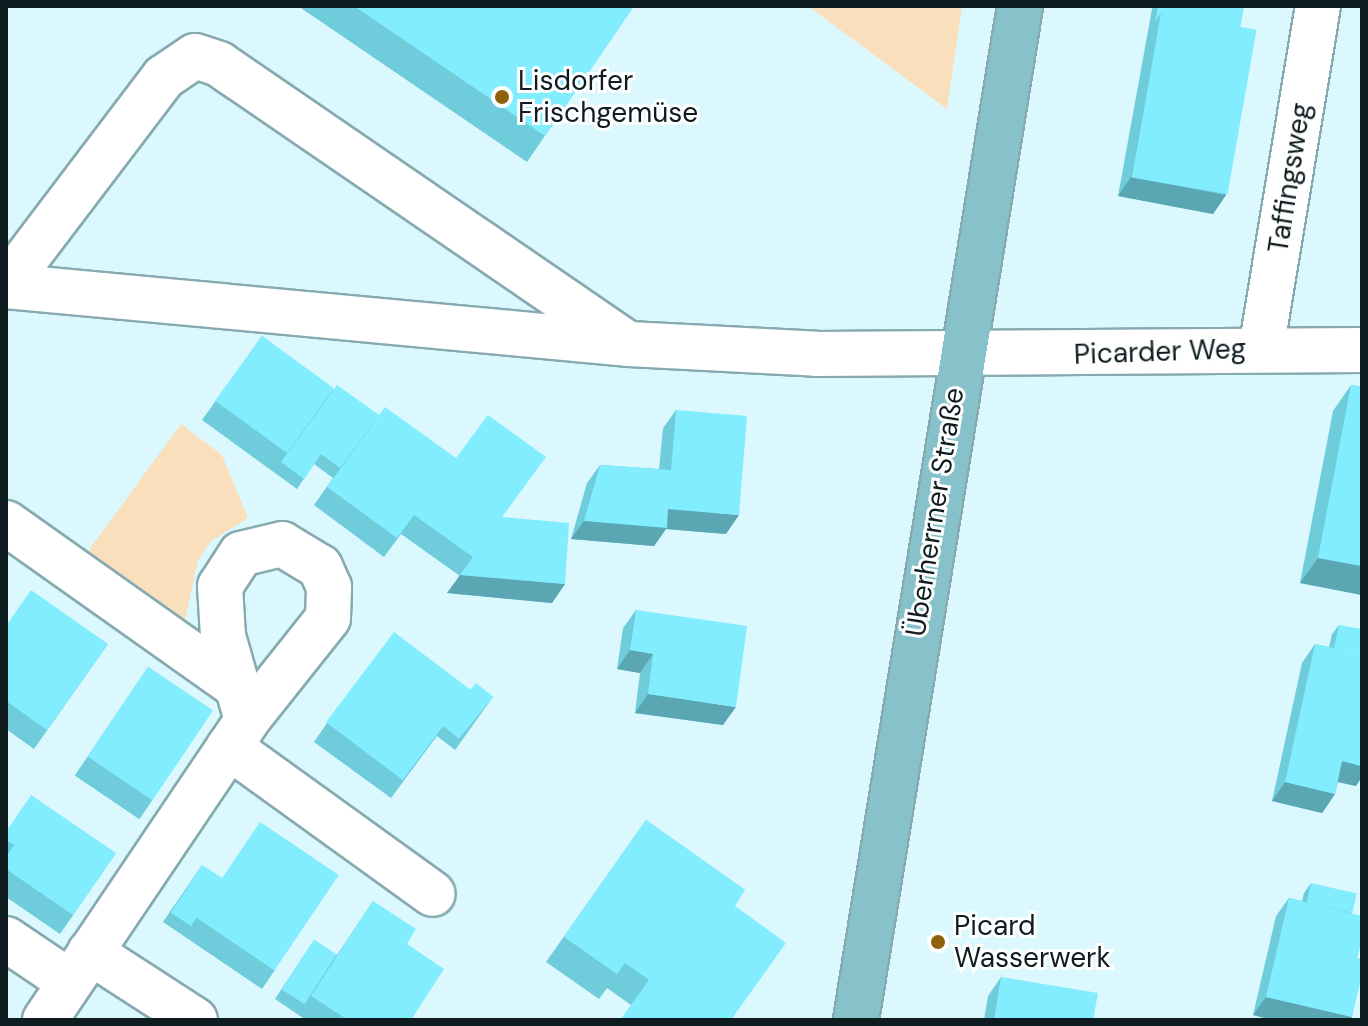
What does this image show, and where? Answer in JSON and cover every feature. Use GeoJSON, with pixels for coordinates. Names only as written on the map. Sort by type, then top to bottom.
{"type":"FeatureCollection","features":[{"type":"Feature","properties":{"kind":"main road","name":"Überherrner Straße"},"geometry":{"type":"LineString","coordinates":[[856,1020],[959,358],[1020,6]]}},
{"type":"Feature","properties":{"kind":"street","name":"Taffingsweg"},"geometry":{"type":"LineString","coordinates":[[1261,350],[1318,6]]}},
{"type":"Feature","properties":{"kind":"street"},"geometry":{"type":"LineString","coordinates":[[6,285],[164,77],[195,56],[219,64],[629,344]]}},
{"type":"Feature","properties":{"kind":"street","name":"Picarder Weg"},"geometry":{"type":"LineString","coordinates":[[6,285],[629,344],[959,358],[1362,350]]}},
{"type":"Feature","properties":{"kind":"street"},"geometry":{"type":"LineString","coordinates":[[6,523],[238,718],[433,894]]}},
{"type":"Feature","properties":{"kind":"street"},"geometry":{"type":"LineString","coordinates":[[45,1020],[238,718]]}},
{"type":"Feature","properties":{"kind":"street"},"geometry":{"type":"LineString","coordinates":[[6,939],[80,967],[195,1020]]}},
{"type":"Feature","properties":{"kind":"shaded area"},"geometry":{"type":"Polygon","coordinates":[[[808,6],[962,6],[947,109],[808,6]]]}},
{"type":"Feature","properties":{"kind":"shaded area"},"geometry":{"type":"Polygon","coordinates":[[[181,424],[222,455],[248,518],[210,542],[198,561],[184,624],[86,554],[181,424]]]}},
{"type":"Feature","properties":{"kind":"building","name":"Lisdorfer Frischgemüse"},"geometry":{"type":"Polygon","coordinates":[[[354,6],[634,6],[545,136],[354,6]]]}},
{"type":"Feature","properties":{"kind":"building"},"geometry":{"type":"Polygon","coordinates":[[[1158,6],[1244,6],[1240,27],[1161,13],[1155,22],[1158,6]]]}},
{"type":"Feature","properties":{"kind":"building"},"geometry":{"type":"Polygon","coordinates":[[[1161,13],[1257,30],[1228,194],[1132,177],[1161,13]]]}},
{"type":"Feature","properties":{"kind":"building"},"geometry":{"type":"Polygon","coordinates":[[[262,336],[334,388],[287,453],[215,401],[262,336]]]}},
{"type":"Feature","properties":{"kind":"building"},"geometry":{"type":"Polygon","coordinates":[[[337,385],[379,415],[340,468],[321,454],[304,479],[281,462],[337,385]]]}},
{"type":"Feature","properties":{"kind":"building"},"geometry":{"type":"Polygon","coordinates":[[[1351,385],[1362,387],[1362,566],[1318,558],[1351,385]]]}},
{"type":"Feature","properties":{"kind":"building"},"geometry":{"type":"Polygon","coordinates":[[[385,407],[456,458],[488,415],[546,457],[502,517],[569,523],[565,584],[460,575],[473,557],[414,515],[397,538],[327,487],[385,407]]]}},
{"type":"Feature","properties":{"kind":"building"},"geometry":{"type":"Polygon","coordinates":[[[676,410],[747,416],[739,515],[668,509],[667,528],[584,521],[600,465],[671,470],[676,410]]]}},
{"type":"Feature","properties":{"kind":"building"},"geometry":{"type":"Polygon","coordinates":[[[31,590],[108,644],[47,730],[6,701],[6,626],[31,590]]]}},
{"type":"Feature","properties":{"kind":"building"},"geometry":{"type":"Polygon","coordinates":[[[636,610],[747,626],[736,707],[648,694],[653,654],[630,650],[636,610]]]}},
{"type":"Feature","properties":{"kind":"building"},"geometry":{"type":"Polygon","coordinates":[[[1339,625],[1362,629],[1362,654],[1334,648],[1339,625]]]}},
{"type":"Feature","properties":{"kind":"building"},"geometry":{"type":"Polygon","coordinates":[[[394,632],[471,690],[403,780],[326,722],[394,632]]]}},
{"type":"Feature","properties":{"kind":"building"},"geometry":{"type":"Polygon","coordinates":[[[1315,644],[1362,654],[1362,766],[1342,761],[1335,794],[1285,782],[1315,644]]]}},
{"type":"Feature","properties":{"kind":"building"},"geometry":{"type":"Polygon","coordinates":[[[148,667],[213,711],[152,800],[88,757],[148,667]]]}},
{"type":"Feature","properties":{"kind":"building"},"geometry":{"type":"Polygon","coordinates":[[[476,683],[493,697],[459,739],[442,725],[476,683]]]}},
{"type":"Feature","properties":{"kind":"building"},"geometry":{"type":"Polygon","coordinates":[[[31,795],[116,853],[73,915],[6,869],[6,857],[14,845],[6,840],[6,832],[31,795]]]}},
{"type":"Feature","properties":{"kind":"building"},"geometry":{"type":"Polygon","coordinates":[[[646,820],[745,890],[735,906],[786,943],[731,1020],[620,1020],[649,980],[625,963],[617,974],[564,937],[646,820]]]}},
{"type":"Feature","properties":{"kind":"building"},"geometry":{"type":"Polygon","coordinates":[[[260,822],[339,875],[274,970],[196,917],[260,822]]]}},
{"type":"Feature","properties":{"kind":"building"},"geometry":{"type":"Polygon","coordinates":[[[202,865],[222,878],[191,926],[171,913],[202,865]]]}},
{"type":"Feature","properties":{"kind":"building"},"geometry":{"type":"Polygon","coordinates":[[[1311,883],[1357,894],[1352,913],[1307,902],[1311,883]]]}},
{"type":"Feature","properties":{"kind":"building"},"geometry":{"type":"Polygon","coordinates":[[[1289,898],[1362,916],[1362,940],[1357,958],[1362,959],[1362,975],[1352,1017],[1266,997],[1289,898]]]}},
{"type":"Feature","properties":{"kind":"building"},"geometry":{"type":"Polygon","coordinates":[[[373,901],[416,929],[407,944],[444,969],[411,1020],[348,1020],[311,996],[373,901]]]}},
{"type":"Feature","properties":{"kind":"building"},"geometry":{"type":"Polygon","coordinates":[[[314,940],[337,955],[305,1004],[282,989],[314,940]]]}},
{"type":"Feature","properties":{"kind":"building"},"geometry":{"type":"Polygon","coordinates":[[[1001,977],[1098,993],[1093,1020],[994,1020],[1001,977]]]}},
{"type":"Feature","properties":{"kind":"place","name":"Lisdorfer Frischgemüse"},"geometry":{"type":"Point","coordinates":[502,97]}},
{"type":"Feature","properties":{"kind":"place","name":"Picard Wasserwerk"},"geometry":{"type":"Point","coordinates":[938,942]}}]}
